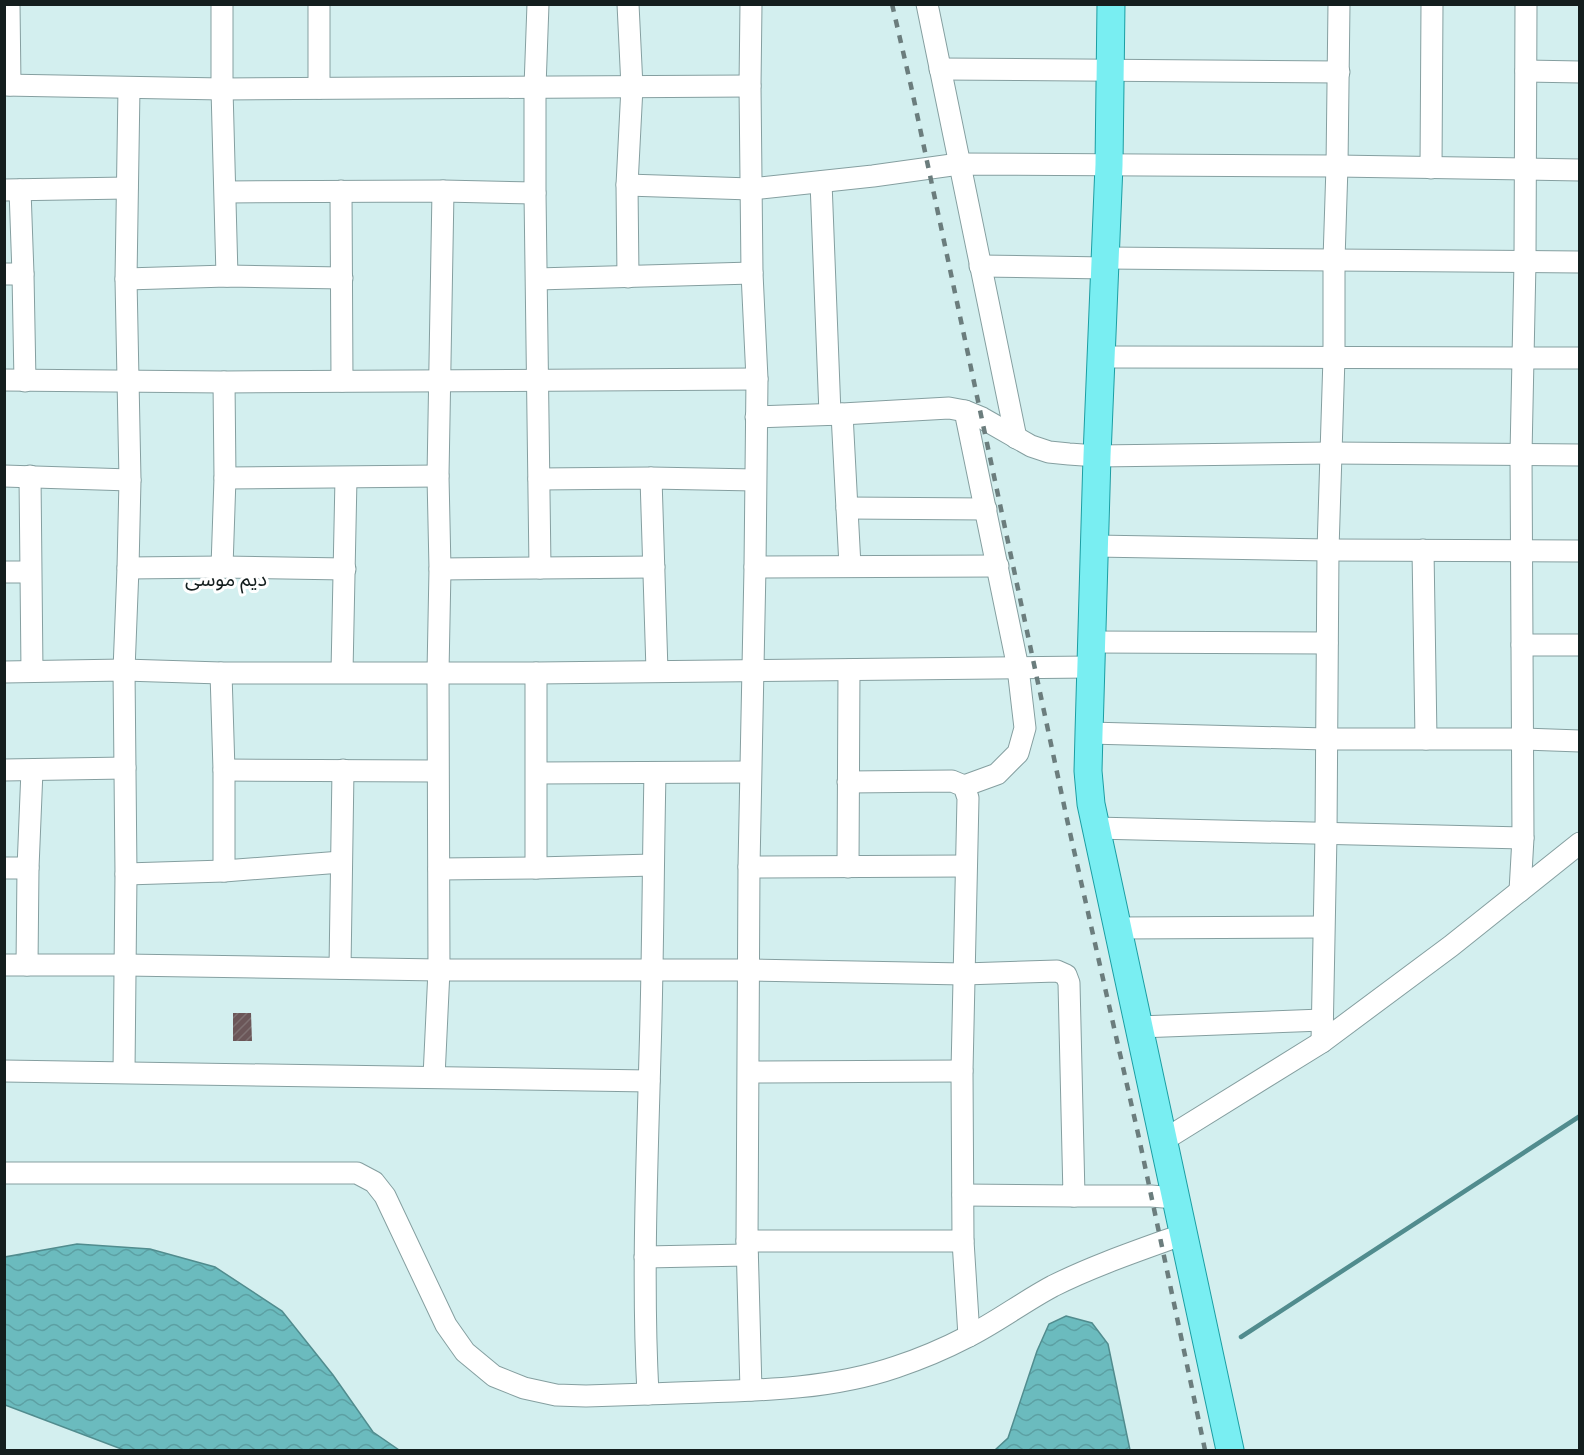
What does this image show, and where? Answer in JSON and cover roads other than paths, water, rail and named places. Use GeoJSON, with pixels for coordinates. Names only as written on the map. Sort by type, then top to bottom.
{"type":"FeatureCollection","features":[{"type":"Feature","properties":{"kind":"main road"},"geometry":{"type":"LineString","coordinates":[[1111,4],[1109,165],[1097,456],[1088,771],[1095,828],[1230,1450]]}},
{"type":"Feature","properties":{"kind":"street"},"geometry":{"type":"LineString","coordinates":[[9,4],[7,85],[222,89],[750,86]]}},
{"type":"Feature","properties":{"kind":"street"},"geometry":{"type":"LineString","coordinates":[[222,4],[227,276]]}},
{"type":"Feature","properties":{"kind":"street"},"geometry":{"type":"LineString","coordinates":[[319,4],[319,88]]}},
{"type":"Feature","properties":{"kind":"street"},"geometry":{"type":"LineString","coordinates":[[538,4],[535,193],[540,568]]}},
{"type":"Feature","properties":{"kind":"street"},"geometry":{"type":"LineString","coordinates":[[628,4],[632,87],[627,185],[628,277]]}},
{"type":"Feature","properties":{"kind":"street"},"geometry":{"type":"LineString","coordinates":[[751,4],[752,273],[757,379],[749,867],[747,1248],[751,1390]]}},
{"type":"Feature","properties":{"kind":"street"},"geometry":{"type":"LineString","coordinates":[[927,4],[1016,438]]}},
{"type":"Feature","properties":{"kind":"street"},"geometry":{"type":"LineString","coordinates":[[1322,1042],[1328,550],[1334,357],[1339,4]]}},
{"type":"Feature","properties":{"kind":"street"},"geometry":{"type":"LineString","coordinates":[[1431,168],[1432,4]]}},
{"type":"Feature","properties":{"kind":"street"},"geometry":{"type":"LineString","coordinates":[[1521,891],[1523,739],[1521,454],[1525,262],[1526,4]]}},
{"type":"Feature","properties":{"kind":"street"},"geometry":{"type":"LineString","coordinates":[[940,69],[1339,72]]}},
{"type":"Feature","properties":{"kind":"street"},"geometry":{"type":"LineString","coordinates":[[1526,71],[1580,72]]}},
{"type":"Feature","properties":{"kind":"street"},"geometry":{"type":"LineString","coordinates":[[124,1072],[126,874],[124,670],[129,480],[126,279],[129,88]]}},
{"type":"Feature","properties":{"kind":"street"},"geometry":{"type":"LineString","coordinates":[[627,185],[751,189],[959,164],[1580,170]]}},
{"type":"Feature","properties":{"kind":"street"},"geometry":{"type":"LineString","coordinates":[[821,182],[836,414],[847,508],[850,566]]}},
{"type":"Feature","properties":{"kind":"street"},"geometry":{"type":"LineString","coordinates":[[127,188],[12,190],[14,380],[224,382],[757,379]]}},
{"type":"Feature","properties":{"kind":"street"},"geometry":{"type":"LineString","coordinates":[[340,191],[342,381]]}},
{"type":"Feature","properties":{"kind":"street"},"geometry":{"type":"LineString","coordinates":[[434,1077],[439,970],[437,771],[440,569],[438,476],[443,191]]}},
{"type":"Feature","properties":{"kind":"street"},"geometry":{"type":"LineString","coordinates":[[226,192],[535,193]]}},
{"type":"Feature","properties":{"kind":"street"},"geometry":{"type":"LineString","coordinates":[[980,266],[1334,260],[1580,262]]}},
{"type":"Feature","properties":{"kind":"street"},"geometry":{"type":"LineString","coordinates":[[537,279],[752,273]]}},
{"type":"Feature","properties":{"kind":"street"},"geometry":{"type":"LineString","coordinates":[[126,279],[227,276],[342,278]]}},
{"type":"Feature","properties":{"kind":"street"},"geometry":{"type":"LineString","coordinates":[[1102,357],[1580,358]]}},
{"type":"Feature","properties":{"kind":"street"},"geometry":{"type":"LineString","coordinates":[[222,567],[225,478],[224,382]]}},
{"type":"Feature","properties":{"kind":"street"},"geometry":{"type":"LineString","coordinates":[[756,417],[949,408],[982,418],[1031,446],[1049,452],[1097,456],[1331,453],[1580,455]]}},
{"type":"Feature","properties":{"kind":"street"},"geometry":{"type":"LineString","coordinates":[[848,782],[952,781],[964,786],[997,774],[1018,753],[1025,728],[1018,668],[965,411]]}},
{"type":"Feature","properties":{"kind":"street"},"geometry":{"type":"LineString","coordinates":[[4,476],[129,480]]}},
{"type":"Feature","properties":{"kind":"street"},"geometry":{"type":"LineString","coordinates":[[30,476],[32,671]]}},
{"type":"Feature","properties":{"kind":"street"},"geometry":{"type":"LineString","coordinates":[[225,478],[438,476]]}},
{"type":"Feature","properties":{"kind":"street"},"geometry":{"type":"LineString","coordinates":[[342,672],[346,478]]}},
{"type":"Feature","properties":{"kind":"street"},"geometry":{"type":"LineString","coordinates":[[651,478],[657,671]]}},
{"type":"Feature","properties":{"kind":"street"},"geometry":{"type":"LineString","coordinates":[[540,479],[755,480]]}},
{"type":"Feature","properties":{"kind":"street"},"geometry":{"type":"LineString","coordinates":[[847,508],[986,509]]}},
{"type":"Feature","properties":{"kind":"street"},"geometry":{"type":"LineString","coordinates":[[1095,546],[1580,551]]}},
{"type":"Feature","properties":{"kind":"street"},"geometry":{"type":"LineString","coordinates":[[1424,550],[1426,739]]}},
{"type":"Feature","properties":{"kind":"street"},"geometry":{"type":"LineString","coordinates":[[755,567],[998,566]]}},
{"type":"Feature","properties":{"kind":"street"},"geometry":{"type":"LineString","coordinates":[[440,569],[654,567]]}},
{"type":"Feature","properties":{"kind":"street"},"geometry":{"type":"LineString","coordinates":[[128,568],[345,569]]}},
{"type":"Feature","properties":{"kind":"street"},"geometry":{"type":"LineString","coordinates":[[4,572],[30,572]]}},
{"type":"Feature","properties":{"kind":"street"},"geometry":{"type":"LineString","coordinates":[[4,672],[124,670],[221,673],[536,672],[1018,668],[1092,655],[1327,643]]}},
{"type":"Feature","properties":{"kind":"street"},"geometry":{"type":"LineString","coordinates":[[1522,645],[1580,645]]}},
{"type":"Feature","properties":{"kind":"street"},"geometry":{"type":"LineString","coordinates":[[848,867],[849,670]]}},
{"type":"Feature","properties":{"kind":"street"},"geometry":{"type":"LineString","coordinates":[[536,672],[536,868]]}},
{"type":"Feature","properties":{"kind":"street"},"geometry":{"type":"LineString","coordinates":[[221,673],[224,871]]}},
{"type":"Feature","properties":{"kind":"street"},"geometry":{"type":"LineString","coordinates":[[1089,733],[1326,739],[1580,741]]}},
{"type":"Feature","properties":{"kind":"street"},"geometry":{"type":"LineString","coordinates":[[4,770],[125,768]]}},
{"type":"Feature","properties":{"kind":"street"},"geometry":{"type":"LineString","coordinates":[[27,965],[32,770]]}},
{"type":"Feature","properties":{"kind":"street"},"geometry":{"type":"LineString","coordinates":[[224,770],[437,771]]}},
{"type":"Feature","properties":{"kind":"street"},"geometry":{"type":"LineString","coordinates":[[340,968],[344,770]]}},
{"type":"Feature","properties":{"kind":"street"},"geometry":{"type":"LineString","coordinates":[[537,773],[750,772]]}},
{"type":"Feature","properties":{"kind":"street"},"geometry":{"type":"LineString","coordinates":[[648,1394],[645,1348],[645,1257],[655,773]]}},
{"type":"Feature","properties":{"kind":"street"},"geometry":{"type":"LineString","coordinates":[[964,786],[968,798],[962,1071],[963,1241],[969,1336]]}},
{"type":"Feature","properties":{"kind":"street"},"geometry":{"type":"LineString","coordinates":[[1095,828],[1522,838]]}},
{"type":"Feature","properties":{"kind":"street"},"geometry":{"type":"LineString","coordinates":[[1164,1140],[1322,1042],[1521,891],[1580,843]]}},
{"type":"Feature","properties":{"kind":"street"},"geometry":{"type":"LineString","coordinates":[[126,874],[224,871],[341,862]]}},
{"type":"Feature","properties":{"kind":"street"},"geometry":{"type":"LineString","coordinates":[[439,869],[653,865]]}},
{"type":"Feature","properties":{"kind":"street"},"geometry":{"type":"LineString","coordinates":[[749,867],[966,866]]}},
{"type":"Feature","properties":{"kind":"street"},"geometry":{"type":"LineString","coordinates":[[4,868],[28,868]]}},
{"type":"Feature","properties":{"kind":"street"},"geometry":{"type":"LineString","coordinates":[[1117,928],[1323,927]]}},
{"type":"Feature","properties":{"kind":"street"},"geometry":{"type":"LineString","coordinates":[[4,965],[439,970],[749,970],[964,974],[1057,971],[1066,975],[1069,983],[1074,1196]]}},
{"type":"Feature","properties":{"kind":"street"},"geometry":{"type":"LineString","coordinates":[[1139,1027],[1322,1020]]}},
{"type":"Feature","properties":{"kind":"street"},"geometry":{"type":"LineString","coordinates":[[4,1071],[649,1081]]}},
{"type":"Feature","properties":{"kind":"street"},"geometry":{"type":"LineString","coordinates":[[749,1072],[962,1071]]}},
{"type":"Feature","properties":{"kind":"street"},"geometry":{"type":"LineString","coordinates":[[4,1173],[357,1173],[374,1182],[385,1196],[446,1325],[465,1352],[494,1376],[524,1388],[556,1395],[648,1394],[811,1386],[894,1368],[935,1353],[969,1336],[1054,1286],[1098,1266],[1184,1234]]}},
{"type":"Feature","properties":{"kind":"street"},"geometry":{"type":"LineString","coordinates":[[963,1195],[1176,1198]]}},
{"type":"Feature","properties":{"kind":"street"},"geometry":{"type":"LineString","coordinates":[[645,1257],[747,1248],[963,1241]]}},
{"type":"Feature","properties":{"kind":"water"},"geometry":{"type":"Polygon","coordinates":[[[77,1244],[150,1249],[215,1267],[282,1311],[333,1375],[373,1432],[399,1450],[124,1450],[5,1405],[5,1257],[77,1244]]]}},
{"type":"Feature","properties":{"kind":"water"},"geometry":{"type":"Polygon","coordinates":[[[1066,1316],[1092,1323],[1108,1344],[1130,1450],[995,1450],[1008,1438],[1037,1351],[1049,1324],[1066,1316]]]}},
{"type":"Feature","properties":{"kind":"waterway"},"geometry":{"type":"LineString","coordinates":[[1241,1337],[1580,1116]]}},
{"type":"Feature","properties":{"kind":"railway"},"geometry":{"type":"LineString","coordinates":[[892,4],[1205,1450]]}},
{"type":"Feature","properties":{"kind":"district","name":"ديم موسى"},"geometry":{"type":"Point","coordinates":[226,579]}}]}
